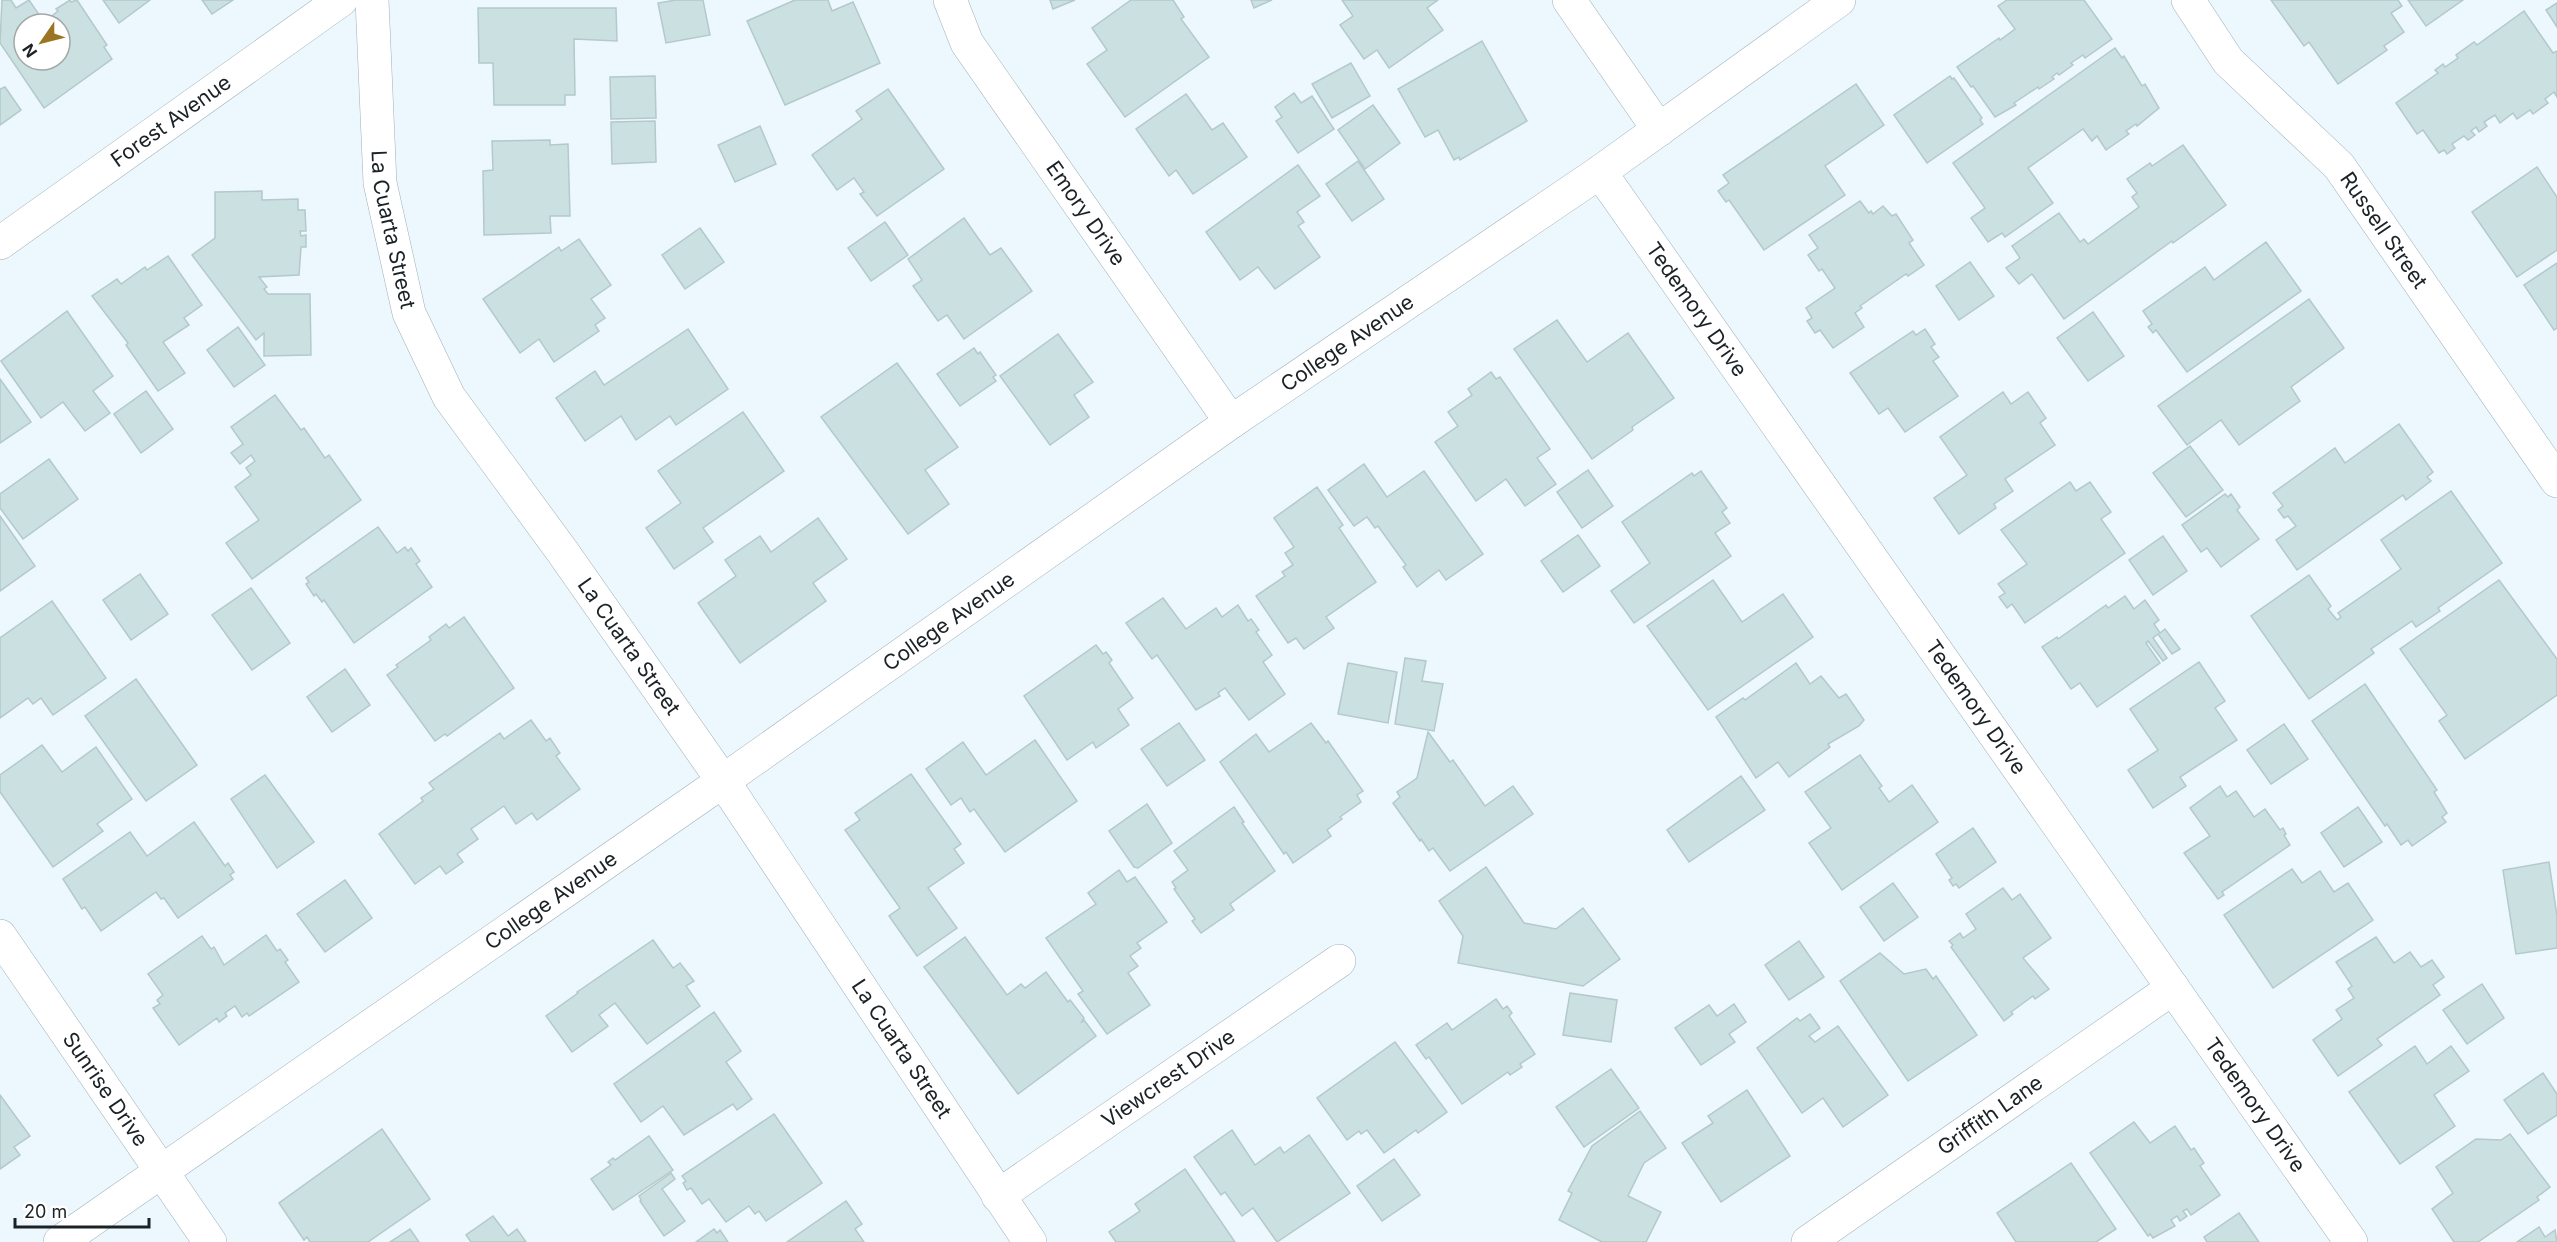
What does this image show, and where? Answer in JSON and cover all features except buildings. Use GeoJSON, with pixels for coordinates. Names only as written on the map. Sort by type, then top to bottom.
{"type":"FeatureCollection","features":[{"type":"Feature","properties":{"kind":"street","name":"Forest Avenue"},"geometry":{"type":"LineString","coordinates":[[0,243],[341,0]]}},
{"type":"Feature","properties":{"kind":"street","name":"La Cuarta Street"},"geometry":{"type":"LineString","coordinates":[[372,0],[380,183],[409,313],[449,397],[562,551],[723,781],[1030,1242]]}},
{"type":"Feature","properties":{"kind":"street","name":"Emory Drive"},"geometry":{"type":"LineString","coordinates":[[950,0],[967,43],[1231,422]]}},
{"type":"Feature","properties":{"kind":"street"},"geometry":{"type":"LineString","coordinates":[[1569,0],[1659,130]]}},
{"type":"Feature","properties":{"kind":"street","name":"College Avenue"},"geometry":{"type":"LineString","coordinates":[[60,1242],[723,781],[1231,422],[1600,172],[1839,0]]}},
{"type":"Feature","properties":{"kind":"street","name":"Russell Street"},"geometry":{"type":"LineString","coordinates":[[2188,0],[2228,61],[2339,166],[2557,481]]}},
{"type":"Feature","properties":{"kind":"street","name":"Tedemory Drive"},"geometry":{"type":"LineString","coordinates":[[1600,172],[2351,1242]]}},
{"type":"Feature","properties":{"kind":"street","name":"Sunrise Drive"},"geometry":{"type":"LineString","coordinates":[[0,936],[210,1242]]}},
{"type":"Feature","properties":{"kind":"street","name":"Viewcrest Drive"},"geometry":{"type":"LineString","coordinates":[[998,1196],[1339,961]]}},
{"type":"Feature","properties":{"kind":"street","name":"Griffith Lane"},"geometry":{"type":"LineString","coordinates":[[1808,1242],[2174,988]]}}]}
